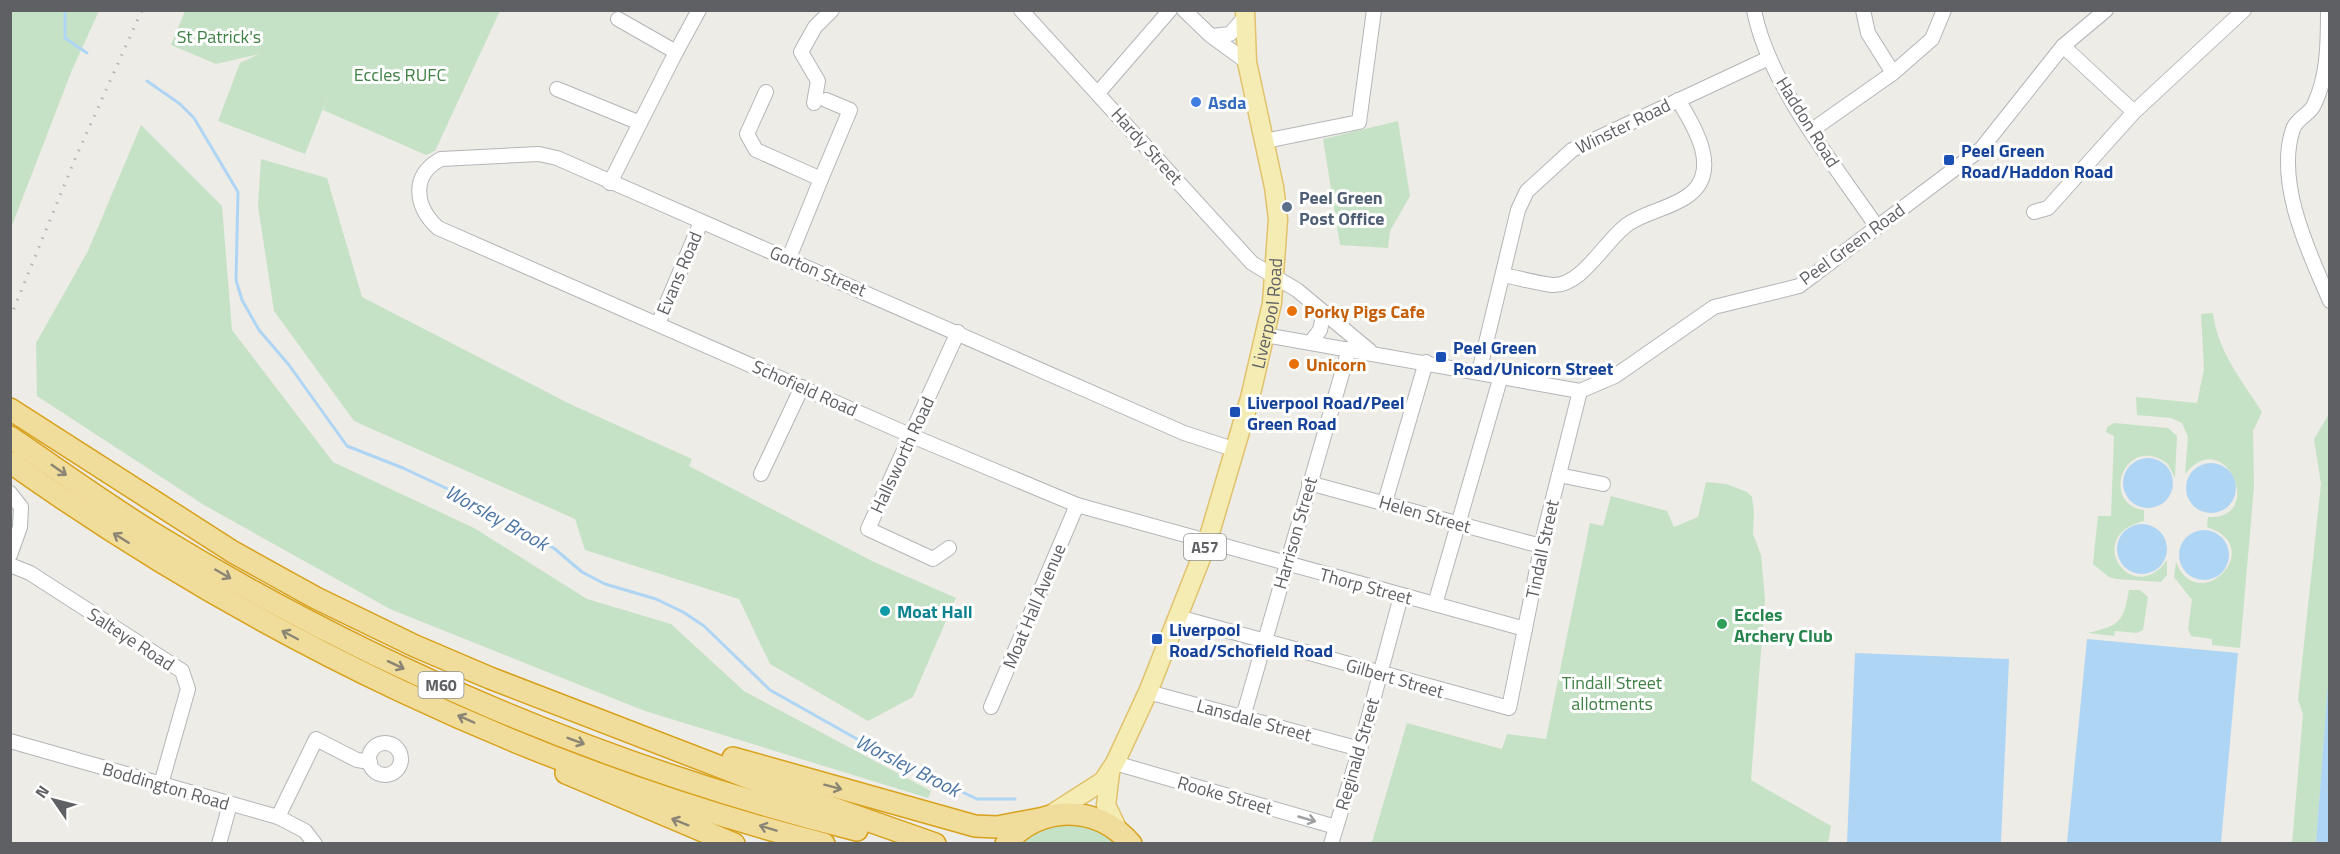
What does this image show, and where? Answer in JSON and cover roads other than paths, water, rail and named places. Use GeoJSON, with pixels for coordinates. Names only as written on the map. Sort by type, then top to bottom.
{"type":"FeatureCollection","features":[{"type":"Feature","properties":{"kind":"highway","name":"M60"},"geometry":{"type":"LineString","coordinates":[[10,401],[68,446]]}},
{"type":"Feature","properties":{"kind":"highway","name":"M60"},"geometry":{"type":"LineString","coordinates":[[10,409],[233,552],[316,598],[415,646],[619,728],[928,813],[989,827],[1044,817]]}},
{"type":"Feature","properties":{"kind":"highway","name":"M60"},"geometry":{"type":"LineString","coordinates":[[10,437],[151,532],[358,646],[441,686],[635,763],[796,813],[912,843]]}},
{"type":"Feature","properties":{"kind":"highway","name":"M60"},"geometry":{"type":"LineString","coordinates":[[10,462],[140,550],[260,619],[359,670],[493,730],[694,805],[824,843]]}},
{"type":"Feature","properties":{"kind":"highway"},"geometry":{"type":"LineString","coordinates":[[619,728],[770,786],[935,843]]}},
{"type":"Feature","properties":{"kind":"highway"},"geometry":{"type":"LineString","coordinates":[[493,730],[568,774],[734,843]]}},
{"type":"Feature","properties":{"kind":"highway","name":"A57"},"geometry":{"type":"LineString","coordinates":[[1006,843],[1022,828],[1044,817],[1086,815],[1128,840]]}},
{"type":"Feature","properties":{"kind":"main road","name":"Liverpool Road"},"geometry":{"type":"LineString","coordinates":[[1044,817],[1103,781],[1112,768],[1148,692],[1207,543],[1236,450],[1265,334],[1275,276],[1277,206],[1247,62],[1245,14]]}},
{"type":"Feature","properties":{"kind":"main road","name":"Liverpool Road"},"geometry":{"type":"LineString","coordinates":[[1112,768],[1106,805],[1128,840]]}},
{"type":"Feature","properties":{"kind":"street"},"geometry":{"type":"LineString","coordinates":[[610,183],[699,10]]}},
{"type":"Feature","properties":{"kind":"street"},"geometry":{"type":"LineString","coordinates":[[789,258],[850,110],[820,101],[818,81],[801,52],[815,27],[832,10]]}},
{"type":"Feature","properties":{"kind":"street","name":"Hardy Street"},"geometry":{"type":"LineString","coordinates":[[1021,10],[1252,263],[1275,276]]}},
{"type":"Feature","properties":{"kind":"street"},"geometry":{"type":"LineString","coordinates":[[1184,10],[1212,36],[1247,62]]}},
{"type":"Feature","properties":{"kind":"street"},"geometry":{"type":"LineString","coordinates":[[1265,141],[1359,122],[1374,10]]}},
{"type":"Feature","properties":{"kind":"street","name":"Haddon Road"},"geometry":{"type":"LineString","coordinates":[[1754,10],[1769,58],[1787,93],[1877,227]]}},
{"type":"Feature","properties":{"kind":"street"},"geometry":{"type":"LineString","coordinates":[[1863,10],[1868,33],[1893,73]]}},
{"type":"Feature","properties":{"kind":"street"},"geometry":{"type":"LineString","coordinates":[[1812,130],[1893,73],[1932,39],[1944,10]]}},
{"type":"Feature","properties":{"kind":"street","name":"Peel Green Road"},"geometry":{"type":"LineString","coordinates":[[1580,391],[1616,376],[1714,307],[1799,286],[1981,149],[2063,46],[2106,10]]}},
{"type":"Feature","properties":{"kind":"street"},"geometry":{"type":"LineString","coordinates":[[2034,212],[2049,208],[2134,112],[2244,10]]}},
{"type":"Feature","properties":{"kind":"street"},"geometry":{"type":"LineString","coordinates":[[2328,10],[2328,56],[2313,107],[2293,127],[2288,160],[2297,223],[2330,301]]}},
{"type":"Feature","properties":{"kind":"street"},"geometry":{"type":"LineString","coordinates":[[1098,93],[1168,13]]}},
{"type":"Feature","properties":{"kind":"street"},"geometry":{"type":"LineString","coordinates":[[1212,36],[1230,34],[1245,14]]}},
{"type":"Feature","properties":{"kind":"street"},"geometry":{"type":"LineString","coordinates":[[618,19],[676,52]]}},
{"type":"Feature","properties":{"kind":"street"},"geometry":{"type":"LineString","coordinates":[[2063,46],[2134,112]]}},
{"type":"Feature","properties":{"kind":"street","name":"Winster Road"},"geometry":{"type":"LineString","coordinates":[[1479,372],[1518,210],[1527,191],[1572,150],[1769,58]]}},
{"type":"Feature","properties":{"kind":"street"},"geometry":{"type":"LineString","coordinates":[[557,89],[640,123]]}},
{"type":"Feature","properties":{"kind":"street"},"geometry":{"type":"LineString","coordinates":[[766,92],[747,134],[756,150],[821,179]]}},
{"type":"Feature","properties":{"kind":"street"},"geometry":{"type":"LineString","coordinates":[[1503,275],[1553,285],[1567,282],[1583,272],[1609,239],[1628,224],[1686,197],[1698,185],[1703,174],[1704,162],[1701,143],[1678,100]]}},
{"type":"Feature","properties":{"kind":"street","name":"Gorton Street"},"geometry":{"type":"LineString","coordinates":[[420,204],[419,189],[424,174],[432,164],[449,158],[538,154],[557,158],[1184,433],[1236,450]]}},
{"type":"Feature","properties":{"kind":"street","name":"Schofield Road"},"geometry":{"type":"LineString","coordinates":[[420,204],[425,216],[438,228],[912,436],[1077,505],[1207,543]]}},
{"type":"Feature","properties":{"kind":"street","name":"Evans Road"},"geometry":{"type":"LineString","coordinates":[[658,324],[701,222]]}},
{"type":"Feature","properties":{"kind":"street"},"geometry":{"type":"LineString","coordinates":[[1275,276],[1297,290],[1370,352]]}},
{"type":"Feature","properties":{"kind":"street"},"geometry":{"type":"LineString","coordinates":[[1311,342],[1320,330],[1324,312]]}},
{"type":"Feature","properties":{"kind":"street","name":"Hallsworth Road"},"geometry":{"type":"LineString","coordinates":[[949,548],[933,559],[867,529],[912,436],[958,332]]}},
{"type":"Feature","properties":{"kind":"street"},"geometry":{"type":"LineString","coordinates":[[1265,334],[1580,391]]}},
{"type":"Feature","properties":{"kind":"street","name":"Harrison Street"},"geometry":{"type":"LineString","coordinates":[[1243,717],[1349,349]]}},
{"type":"Feature","properties":{"kind":"street"},"geometry":{"type":"LineString","coordinates":[[1385,502],[1426,362]]}},
{"type":"Feature","properties":{"kind":"street"},"geometry":{"type":"LineString","coordinates":[[1435,604],[1501,376]]}},
{"type":"Feature","properties":{"kind":"street"},"geometry":{"type":"LineString","coordinates":[[761,474],[802,387]]}},
{"type":"Feature","properties":{"kind":"street","name":"Tindall Street"},"geometry":{"type":"LineString","coordinates":[[1509,708],[1541,546],[1580,391]]}},
{"type":"Feature","properties":{"kind":"street"},"geometry":{"type":"LineString","coordinates":[[1559,475],[1603,484]]}},
{"type":"Feature","properties":{"kind":"street","name":"Helen Street"},"geometry":{"type":"LineString","coordinates":[[1309,483],[1541,546]]}},
{"type":"Feature","properties":{"kind":"street"},"geometry":{"type":"LineString","coordinates":[[10,493],[21,507],[20,527],[10,555]]}},
{"type":"Feature","properties":{"kind":"street","name":"Moat Hall Avenue"},"geometry":{"type":"LineString","coordinates":[[992,707],[1077,505]]}},
{"type":"Feature","properties":{"kind":"street","name":"Thorp Street"},"geometry":{"type":"LineString","coordinates":[[1207,543],[1525,628]]}},
{"type":"Feature","properties":{"kind":"street","name":"Salteye Road"},"geometry":{"type":"LineString","coordinates":[[10,565],[30,573],[183,671],[188,689],[161,784]]}},
{"type":"Feature","properties":{"kind":"street","name":"Reginald Street"},"geometry":{"type":"LineString","coordinates":[[1331,843],[1360,748],[1401,596]]}},
{"type":"Feature","properties":{"kind":"street","name":"Gilbert Street"},"geometry":{"type":"LineString","coordinates":[[1178,616],[1509,708]]}},
{"type":"Feature","properties":{"kind":"street","name":"Lansdale Street"},"geometry":{"type":"LineString","coordinates":[[1148,692],[1360,748]]}},
{"type":"Feature","properties":{"kind":"street"},"geometry":{"type":"LineString","coordinates":[[278,817],[316,739],[357,760],[370,762]]}},
{"type":"Feature","properties":{"kind":"street","name":"Boddington Road"},"geometry":{"type":"LineString","coordinates":[[10,741],[278,817],[305,831],[315,843]]}},
{"type":"Feature","properties":{"kind":"street","name":"Rooke Street"},"geometry":{"type":"LineString","coordinates":[[1112,768],[1336,827]]}},
{"type":"Feature","properties":{"kind":"street"},"geometry":{"type":"LineString","coordinates":[[219,843],[230,804]]}},
{"type":"Feature","properties":{"kind":"water"},"geometry":{"type":"Polygon","coordinates":[[[2153,458],[2166,465],[2172,473],[2172,493],[2166,501],[2158,507],[2143,508],[2130,501],[2124,493],[2123,478],[2130,465],[2138,459],[2153,458]]]}},
{"type":"Feature","properties":{"kind":"water"},"geometry":{"type":"Polygon","coordinates":[[[2216,463],[2229,470],[2235,478],[2235,498],[2229,506],[2221,512],[2206,513],[2193,506],[2187,498],[2186,483],[2193,470],[2201,464],[2216,463]]]}},
{"type":"Feature","properties":{"kind":"water"},"geometry":{"type":"Polygon","coordinates":[[[2147,524],[2160,531],[2166,539],[2166,559],[2160,567],[2152,573],[2137,574],[2124,567],[2118,559],[2117,544],[2124,531],[2132,525],[2147,524]]]}},
{"type":"Feature","properties":{"kind":"water"},"geometry":{"type":"Polygon","coordinates":[[[2209,530],[2222,537],[2228,545],[2228,565],[2222,573],[2214,579],[2199,580],[2186,573],[2180,565],[2179,550],[2186,537],[2194,531],[2209,530]]]}},
{"type":"Feature","properties":{"kind":"water"},"geometry":{"type":"Polygon","coordinates":[[[2087,639],[2238,653],[2221,843],[2067,843],[2087,639]]]}},
{"type":"Feature","properties":{"kind":"water"},"geometry":{"type":"Polygon","coordinates":[[[1855,653],[2009,659],[2001,843],[1847,843],[1855,653]]]}},
{"type":"Feature","properties":{"kind":"water"},"geometry":{"type":"Polygon","coordinates":[[[2329,672],[2329,843],[2316,843],[2329,672]]]}},
{"type":"Feature","properties":{"kind":"waterway","name":"Worsley Brook"},"geometry":{"type":"LineString","coordinates":[[65,10],[65,38],[87,53]]}},
{"type":"Feature","properties":{"kind":"waterway","name":"Worsley Brook"},"geometry":{"type":"LineString","coordinates":[[147,81],[180,104],[194,118],[238,192],[236,280],[242,300],[259,330],[289,365],[347,446],[403,468],[465,497],[555,549],[582,572],[605,584],[656,599],[683,612],[704,626],[770,690],[889,757],[977,799],[1015,799]]}},
{"type":"Feature","properties":{"kind":"railway"},"geometry":{"type":"LineString","coordinates":[[10,318],[75,159],[142,10]]}},
{"type":"Feature","properties":{"kind":"place","name":"Asda"},"geometry":{"type":"Point","coordinates":[1196,102]}},
{"type":"Feature","properties":{"kind":"place","name":"Peel Green Road/Haddon Road"},"geometry":{"type":"Point","coordinates":[1949,160]}},
{"type":"Feature","properties":{"kind":"place","name":"Peel Green Post Office"},"geometry":{"type":"Point","coordinates":[1287,207]}},
{"type":"Feature","properties":{"kind":"place","name":"Porky Pigs Cafe"},"geometry":{"type":"Point","coordinates":[1292,311]}},
{"type":"Feature","properties":{"kind":"place","name":"Peel Green Road/Unicorn Street"},"geometry":{"type":"Point","coordinates":[1441,357]}},
{"type":"Feature","properties":{"kind":"place","name":"Unicorn"},"geometry":{"type":"Point","coordinates":[1294,364]}},
{"type":"Feature","properties":{"kind":"place","name":"Liverpool Road/Peel Green Road"},"geometry":{"type":"Point","coordinates":[1235,412]}},
{"type":"Feature","properties":{"kind":"place","name":"Moat Hall"},"geometry":{"type":"Point","coordinates":[885,611]}},
{"type":"Feature","properties":{"kind":"place","name":"Eccles Archery Club"},"geometry":{"type":"Point","coordinates":[1722,624]}},
{"type":"Feature","properties":{"kind":"place","name":"Liverpool Road/Schofield Road"},"geometry":{"type":"Point","coordinates":[1157,639]}},
{"type":"Feature","properties":{"kind":"park label","name":"St Patrick's"},"geometry":{"type":"Point","coordinates":[219,36]}},
{"type":"Feature","properties":{"kind":"park label","name":"Eccles RUFC"},"geometry":{"type":"Point","coordinates":[400,74]}},
{"type":"Feature","properties":{"kind":"park label","name":"Tindall Street allotments"},"geometry":{"type":"Point","coordinates":[1612,692]}}]}
